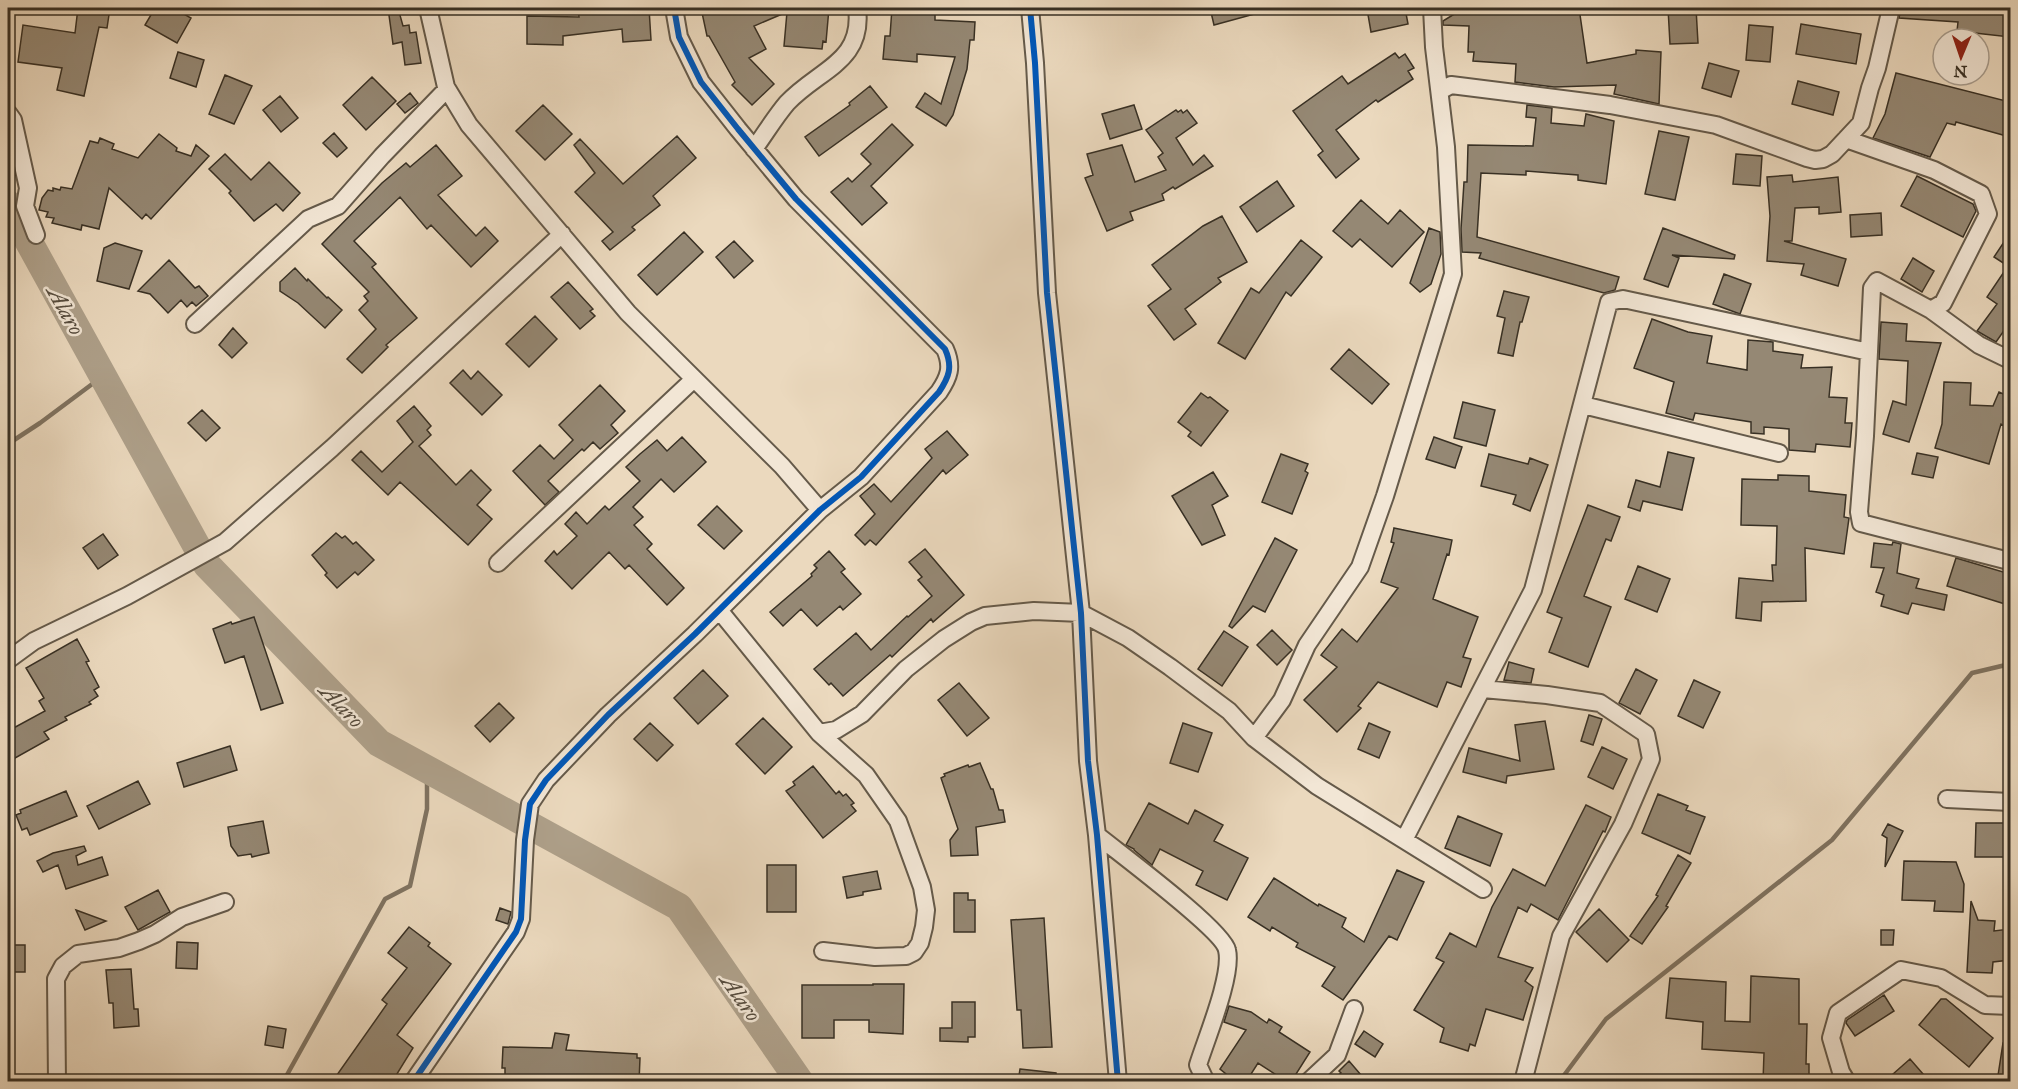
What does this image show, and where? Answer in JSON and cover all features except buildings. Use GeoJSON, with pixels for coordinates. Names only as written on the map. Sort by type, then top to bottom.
{"type":"FeatureCollection","features":[{"type":"Feature","properties":{"kind":"street"},"geometry":{"type":"LineString","coordinates":[[428,8],[447,89],[469,125],[628,313],[782,466],[820,510]]}},
{"type":"Feature","properties":{"kind":"street"},"geometry":{"type":"LineString","coordinates":[[413,1082],[516,932],[521,919],[525,840],[530,804],[546,780],[608,715],[820,510],[861,477],[939,392],[949,377],[950,359],[945,349],[796,199],[701,82],[679,37],[674,8]]}},
{"type":"Feature","properties":{"kind":"street"},"geometry":{"type":"LineString","coordinates":[[754,149],[786,104],[805,86],[842,59],[852,47],[859,22],[857,8]]}},
{"type":"Feature","properties":{"kind":"street"},"geometry":{"type":"LineString","coordinates":[[1030,8],[1047,293],[1081,613],[1088,761],[1097,835],[1118,1082]]}},
{"type":"Feature","properties":{"kind":"street"},"geometry":{"type":"LineString","coordinates":[[1254,738],[1282,700],[1307,645],[1360,567],[1389,485],[1453,274],[1446,147],[1434,47],[1432,8]]}},
{"type":"Feature","properties":{"kind":"street"},"geometry":{"type":"LineString","coordinates":[[1440,91],[1451,85],[1610,105],[1716,125],[1815,160],[1823,159],[1832,154],[1861,123],[1891,8]]}},
{"type":"Feature","properties":{"kind":"street"},"geometry":{"type":"LineString","coordinates":[[195,324],[308,219],[338,206],[382,156],[447,89]]}},
{"type":"Feature","properties":{"kind":"street"},"geometry":{"type":"LineString","coordinates":[[8,113],[13,120],[28,188],[25,206],[36,235]]}},
{"type":"Feature","properties":{"kind":"street"},"geometry":{"type":"LineString","coordinates":[[1846,138],[1934,170],[1981,194],[1988,214],[1943,303],[1931,310]]}},
{"type":"Feature","properties":{"kind":"street"},"geometry":{"type":"LineString","coordinates":[[8,660],[34,641],[136,591],[225,542],[332,448],[562,234]]}},
{"type":"Feature","properties":{"kind":"street"},"geometry":{"type":"LineString","coordinates":[[2009,561],[1862,523],[1859,512],[1872,288],[1877,281],[1931,310],[1979,345],[2010,360]]}},
{"type":"Feature","properties":{"kind":"street"},"geometry":{"type":"LineString","coordinates":[[1404,840],[1533,590],[1610,302],[1623,299],[1869,352]]}},
{"type":"Feature","properties":{"kind":"street"},"geometry":{"type":"LineString","coordinates":[[498,563],[694,379]]}},
{"type":"Feature","properties":{"kind":"street"},"geometry":{"type":"LineString","coordinates":[[1582,405],[1779,453]]}},
{"type":"Feature","properties":{"kind":"street"},"geometry":{"type":"LineString","coordinates":[[719,610],[819,733],[866,775],[898,821],[922,887],[926,910],[920,943],[914,952],[906,957],[875,957],[823,951]]}},
{"type":"Feature","properties":{"kind":"street"},"geometry":{"type":"LineString","coordinates":[[819,733],[836,730],[862,714],[906,669],[970,622],[986,616],[1034,611],[1081,613],[1128,638],[1170,667],[1229,711],[1254,738],[1317,786],[1483,889]]}},
{"type":"Feature","properties":{"kind":"street"},"geometry":{"type":"LineString","coordinates":[[1483,689],[1600,703],[1646,734],[1651,759],[1623,824],[1561,936],[1523,1082]]}},
{"type":"Feature","properties":{"kind":"street"},"geometry":{"type":"LineString","coordinates":[[1947,799],[2010,802]]}},
{"type":"Feature","properties":{"kind":"street"},"geometry":{"type":"LineString","coordinates":[[1097,835],[1211,927],[1227,950],[1226,976],[1198,1065],[1206,1082]]}},
{"type":"Feature","properties":{"kind":"street"},"geometry":{"type":"LineString","coordinates":[[57,1082],[56,980],[63,966],[78,954],[119,948],[139,941],[156,934],[182,917],[225,902]]}},
{"type":"Feature","properties":{"kind":"street"},"geometry":{"type":"LineString","coordinates":[[1847,1082],[1841,1072],[1831,1038],[1838,1013],[1900,970],[1941,978],[1985,1005],[2010,1006]]}},
{"type":"Feature","properties":{"kind":"street"},"geometry":{"type":"LineString","coordinates":[[1308,1082],[1337,1055],[1354,1009]]}},
{"type":"Feature","properties":{"kind":"waterway","name":"Alaro"},"geometry":{"type":"LineString","coordinates":[[8,204],[207,565],[379,743],[679,907],[800,1082]]}},
{"type":"Feature","properties":{"kind":"waterway"},"geometry":{"type":"LineString","coordinates":[[8,444],[103,376]]}},
{"type":"Feature","properties":{"kind":"waterway"},"geometry":{"type":"LineString","coordinates":[[1559,1082],[1606,1019],[1832,840],[1972,673],[2010,664]]}},
{"type":"Feature","properties":{"kind":"waterway"},"geometry":{"type":"LineString","coordinates":[[283,1082],[385,899],[410,886],[427,809],[427,769]]}},
{"type":"Feature","properties":{"kind":"cycle path"},"geometry":{"type":"LineString","coordinates":[[413,1082],[516,932],[521,919],[525,840],[530,804],[546,780],[608,715],[695,634],[820,510],[861,477],[939,392],[949,372],[949,361],[945,349],[796,199],[701,82],[679,37],[674,8]]}},
{"type":"Feature","properties":{"kind":"cycle path"},"geometry":{"type":"LineString","coordinates":[[1030,8],[1047,293],[1081,613],[1088,761],[1097,835],[1118,1082]]}}]}
